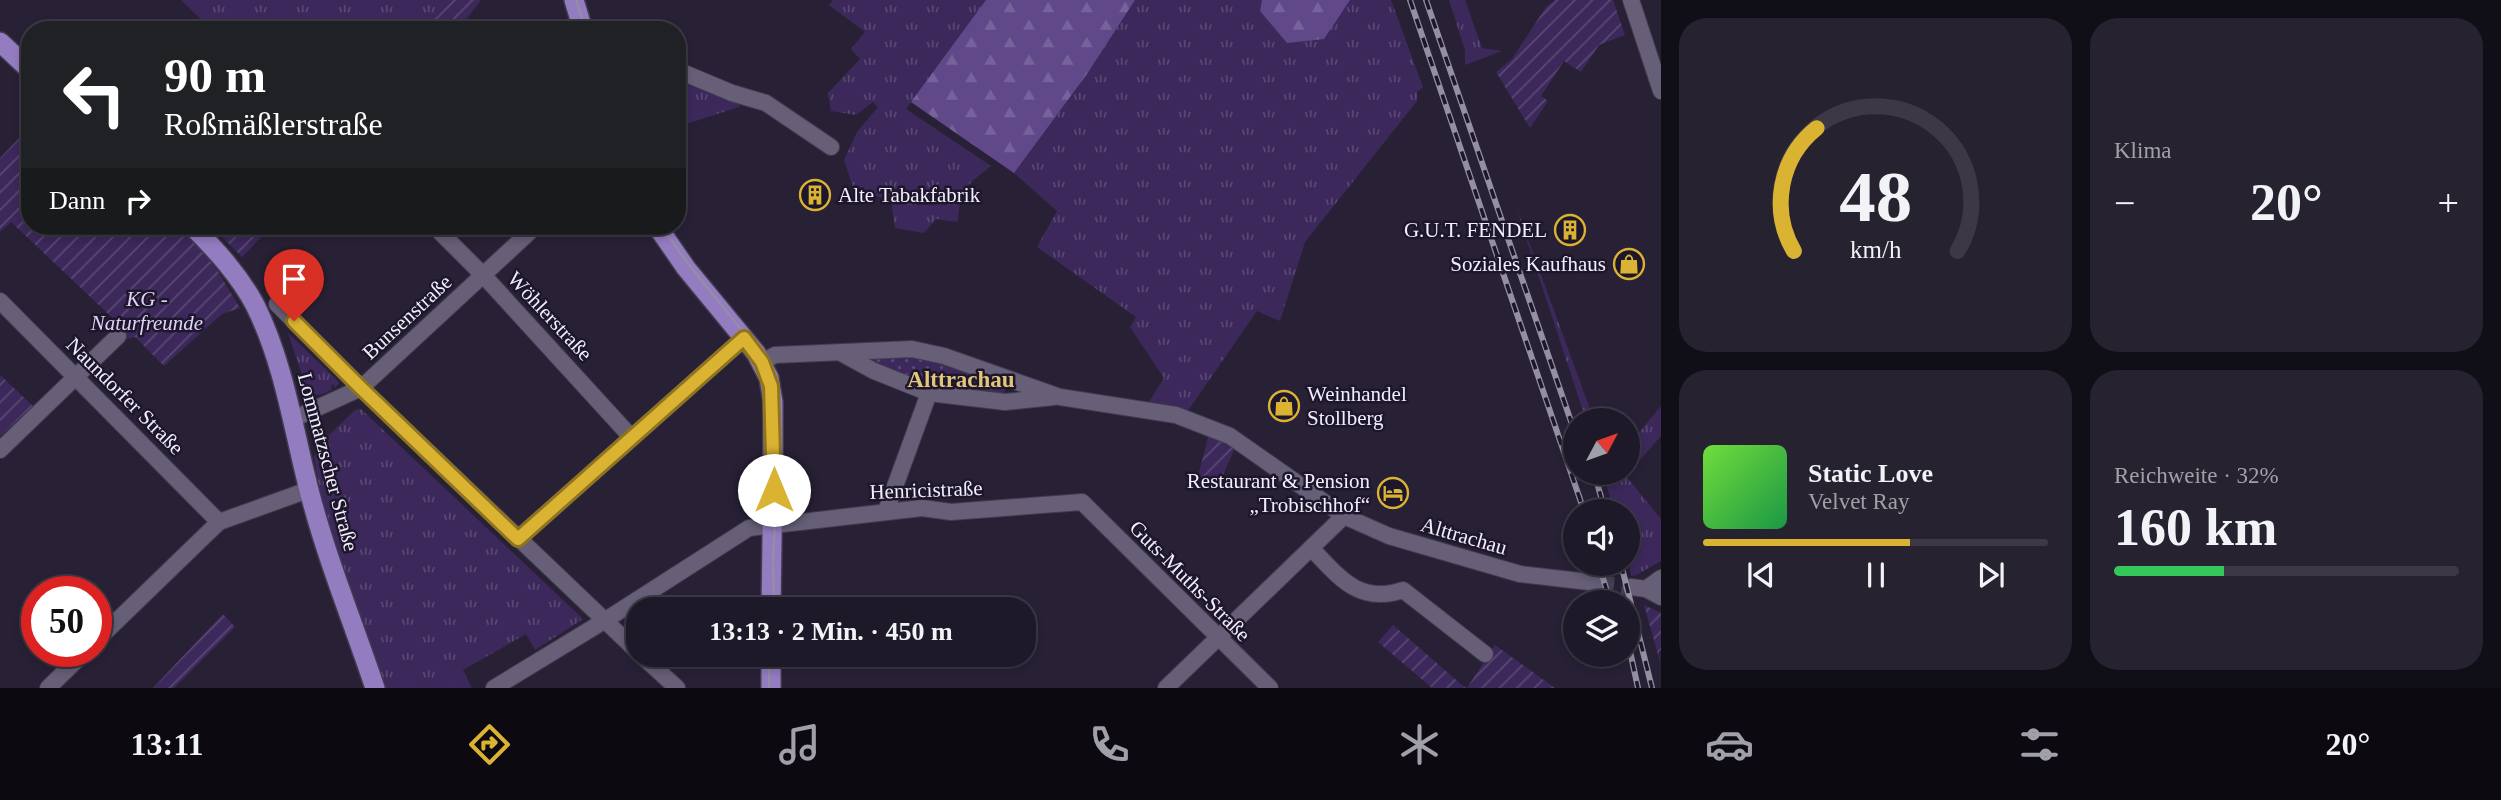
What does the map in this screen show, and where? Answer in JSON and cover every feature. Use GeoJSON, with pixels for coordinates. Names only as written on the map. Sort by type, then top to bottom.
{"type":"FeatureCollection","features":[{"type":"Feature","properties":{"kind":"main road"},"geometry":{"type":"LineString","coordinates":[[573,0],[580,21]]}},
{"type":"Feature","properties":{"kind":"main road"},"geometry":{"type":"LineString","coordinates":[[0,42],[21,62]]}},
{"type":"Feature","properties":{"kind":"main road","name":"Lommatzscher Straße"},"geometry":{"type":"LineString","coordinates":[[201,235],[221,255],[254,305],[270,339],[293,419],[309,489],[375,688]]}},
{"type":"Feature","properties":{"kind":"main road"},"geometry":{"type":"LineString","coordinates":[[663,235],[686,268],[762,362],[769,378],[772,402],[771,597]]}},
{"type":"Feature","properties":{"kind":"main road"},"geometry":{"type":"LineString","coordinates":[[771,667],[771,688]]}},
{"type":"Feature","properties":{"kind":"street"},"geometry":{"type":"LineString","coordinates":[[1631,0],[1661,91]]}},
{"type":"Feature","properties":{"kind":"street"},"geometry":{"type":"LineString","coordinates":[[686,75],[766,103],[831,147]]}},
{"type":"Feature","properties":{"kind":"street","name":"Wöhlerstraße"},"geometry":{"type":"LineString","coordinates":[[444,235],[632,438]]}},
{"type":"Feature","properties":{"kind":"street","name":"Bunsenstraße"},"geometry":{"type":"LineString","coordinates":[[293,419],[361,388],[527,235]]}},
{"type":"Feature","properties":{"kind":"street","name":"Naundorfer Straße"},"geometry":{"type":"LineString","coordinates":[[0,300],[219,522]]}},
{"type":"Feature","properties":{"kind":"street"},"geometry":{"type":"LineString","coordinates":[[277,304],[626,641]]}},
{"type":"Feature","properties":{"kind":"street"},"geometry":{"type":"LineString","coordinates":[[0,450],[118,336]]}},
{"type":"Feature","properties":{"kind":"street"},"geometry":{"type":"LineString","coordinates":[[518,539],[744,338]]}},
{"type":"Feature","properties":{"kind":"street","name":"Alttrachau"},"geometry":{"type":"LineString","coordinates":[[762,362],[775,355],[912,349],[944,356],[1060,397],[1176,415],[1230,436],[1344,516],[1389,536],[1520,574],[1598,583]]}},
{"type":"Feature","properties":{"kind":"street","name":"Alttrachau"},"geometry":{"type":"LineString","coordinates":[[838,352],[874,371],[929,393],[1005,402],[1060,397]]}},
{"type":"Feature","properties":{"kind":"street"},"geometry":{"type":"LineString","coordinates":[[886,511],[929,393]]}},
{"type":"Feature","properties":{"kind":"street"},"geometry":{"type":"LineString","coordinates":[[112,626],[219,522],[309,489]]}},
{"type":"Feature","properties":{"kind":"street","name":"Henricistraße"},"geometry":{"type":"LineString","coordinates":[[494,688],[749,528],[922,508],[951,512],[1082,502]]}},
{"type":"Feature","properties":{"kind":"street","name":"Guts-Muths-Straße"},"geometry":{"type":"LineString","coordinates":[[1082,502],[1270,688]]}},
{"type":"Feature","properties":{"kind":"street"},"geometry":{"type":"LineString","coordinates":[[1166,688],[1344,516]]}},
{"type":"Feature","properties":{"kind":"street"},"geometry":{"type":"LineString","coordinates":[[1312,549],[1346,584],[1387,596],[1403,590],[1485,654]]}},
{"type":"Feature","properties":{"kind":"street"},"geometry":{"type":"LineString","coordinates":[[1646,591],[1661,578]]}},
{"type":"Feature","properties":{"kind":"street"},"geometry":{"type":"LineString","coordinates":[[48,688],[70,667]]}},
{"type":"Feature","properties":{"kind":"street"},"geometry":{"type":"LineString","coordinates":[[654,667],[677,688]]}},
{"type":"Feature","properties":{"kind":"green space"},"geometry":{"type":"Polygon","coordinates":[[[181,0],[452,0],[429,21],[203,21],[181,0]]]}},
{"type":"Feature","properties":{"kind":"green space"},"geometry":{"type":"Polygon","coordinates":[[[452,0],[481,0],[465,21],[429,21],[452,0]]]}},
{"type":"Feature","properties":{"kind":"green space"},"geometry":{"type":"Polygon","coordinates":[[[833,0],[1391,0],[1423,87],[1417,92],[1417,101],[1305,242],[1280,321],[1257,311],[1187,412],[1149,402],[1164,378],[1130,327],[1136,317],[1037,247],[1057,211],[1014,173],[911,102],[906,109],[991,166],[965,189],[960,202],[958,222],[936,219],[924,233],[895,228],[891,200],[854,190],[844,160],[857,132],[878,107],[873,102],[856,115],[831,111],[828,93],[860,59],[851,49],[865,32],[829,5],[833,0]]]}},
{"type":"Feature","properties":{"kind":"green space"},"geometry":{"type":"Polygon","coordinates":[[[986,0],[1135,0],[1087,74],[1014,173],[911,102],[986,0]]]}},
{"type":"Feature","properties":{"kind":"green space"},"geometry":{"type":"Polygon","coordinates":[[[1262,0],[1350,0],[1324,39],[1287,43],[1260,11],[1262,0]]]}},
{"type":"Feature","properties":{"kind":"green space"},"geometry":{"type":"Polygon","coordinates":[[[1449,0],[1465,0],[1482,48],[1502,51],[1465,65],[1465,50],[1449,0]]]}},
{"type":"Feature","properties":{"kind":"green space"},"geometry":{"type":"Polygon","coordinates":[[[1555,0],[1613,0],[1625,35],[1599,45],[1581,72],[1564,61],[1541,96],[1548,101],[1530,128],[1496,72],[1512,59],[1546,7],[1555,0]]]}},
{"type":"Feature","properties":{"kind":"green space"},"geometry":{"type":"Polygon","coordinates":[[[686,82],[740,103],[739,107],[686,124],[686,82]]]}},
{"type":"Feature","properties":{"kind":"green space"},"geometry":{"type":"Polygon","coordinates":[[[21,136],[21,231],[11,222],[0,232],[0,158],[21,136]]]}},
{"type":"Feature","properties":{"kind":"green space"},"geometry":{"type":"Polygon","coordinates":[[[1515,204],[1590,408],[1582,408],[1515,204]]]}},
{"type":"Feature","properties":{"kind":"green space","name":"KG - Naturfreunde"},"geometry":{"type":"Polygon","coordinates":[[[25,235],[188,235],[216,268],[240,308],[222,314],[164,366],[135,337],[122,340],[114,332],[120,325],[25,235]]]}},
{"type":"Feature","properties":{"kind":"green space"},"geometry":{"type":"Polygon","coordinates":[[[220,235],[263,235],[242,257],[220,235]]]}},
{"type":"Feature","properties":{"kind":"green space"},"geometry":{"type":"Polygon","coordinates":[[[288,333],[337,380],[339,383],[335,388],[333,384],[332,390],[319,395],[306,387],[288,333]]]}},
{"type":"Feature","properties":{"kind":"green space"},"geometry":{"type":"Polygon","coordinates":[[[910,353],[1001,382],[1005,392],[1002,395],[932,387],[864,362],[863,356],[910,353]]]}},
{"type":"Feature","properties":{"kind":"green space"},"geometry":{"type":"Polygon","coordinates":[[[0,375],[33,406],[0,436],[0,375]]]}},
{"type":"Feature","properties":{"kind":"green space"},"geometry":{"type":"Polygon","coordinates":[[[1661,406],[1661,436],[1640,460],[1640,431],[1661,406]]]}},
{"type":"Feature","properties":{"kind":"green space"},"geometry":{"type":"Polygon","coordinates":[[[361,409],[583,619],[535,650],[526,634],[463,670],[472,688],[384,688],[323,510],[314,457],[325,439],[355,410],[361,409]]]}},
{"type":"Feature","properties":{"kind":"green space"},"geometry":{"type":"Polygon","coordinates":[[[1209,434],[1231,445],[1234,450],[1220,482],[1196,484],[1209,434]]]}},
{"type":"Feature","properties":{"kind":"green space"},"geometry":{"type":"Polygon","coordinates":[[[1606,485],[1633,485],[1661,519],[1661,561],[1640,573],[1640,499],[1611,499],[1606,485]]]}},
{"type":"Feature","properties":{"kind":"green space"},"geometry":{"type":"Polygon","coordinates":[[[1644,605],[1661,613],[1661,665],[1644,605]]]}},
{"type":"Feature","properties":{"kind":"green space"},"geometry":{"type":"Polygon","coordinates":[[[223,614],[235,627],[174,688],[153,688],[223,614]]]}},
{"type":"Feature","properties":{"kind":"green space"},"geometry":{"type":"Polygon","coordinates":[[[1393,625],[1466,688],[1432,688],[1378,642],[1393,625]]]}},
{"type":"Feature","properties":{"kind":"green space"},"geometry":{"type":"Polygon","coordinates":[[[1495,645],[1555,688],[1467,688],[1495,645]]]}},
{"type":"Feature","properties":{"kind":"tunnel"},"geometry":{"type":"LineString","coordinates":[[1598,583],[1631,587]]}},
{"type":"Feature","properties":{"kind":"tram line"},"geometry":{"type":"LineString","coordinates":[[576,0],[583,21]]}},
{"type":"Feature","properties":{"kind":"tram line"},"geometry":{"type":"LineString","coordinates":[[667,235],[766,360],[775,383],[777,489],[774,597]]}},
{"type":"Feature","properties":{"kind":"tram line"},"geometry":{"type":"LineString","coordinates":[[769,667],[769,688]]}},
{"type":"Feature","properties":{"kind":"railway"},"geometry":{"type":"LineString","coordinates":[[1410,0],[1580,499]]}},
{"type":"Feature","properties":{"kind":"railway"},"geometry":{"type":"LineString","coordinates":[[1426,0],[1566,408]]}},
{"type":"Feature","properties":{"kind":"railway"},"geometry":{"type":"LineString","coordinates":[[1598,485],[1602,499]]}},
{"type":"Feature","properties":{"kind":"railway"},"geometry":{"type":"LineString","coordinates":[[1602,576],[1607,590]]}},
{"type":"Feature","properties":{"kind":"railway"},"geometry":{"type":"LineString","coordinates":[[1624,576],[1652,688]]}},
{"type":"Feature","properties":{"kind":"railway"},"geometry":{"type":"LineString","coordinates":[[1633,667],[1638,688]]}},
{"type":"Feature","properties":{"kind":"place","name":"Alte Tabakfabrik"},"geometry":{"type":"Point","coordinates":[815,195]}},
{"type":"Feature","properties":{"kind":"place","name":"G.U.T. FENDEL"},"geometry":{"type":"Point","coordinates":[1570,230]}},
{"type":"Feature","properties":{"kind":"place","name":"Soziales Kaufhaus"},"geometry":{"type":"Point","coordinates":[1629,264]}},
{"type":"Feature","properties":{"kind":"place","name":"Weinhandel Stollberg"},"geometry":{"type":"Point","coordinates":[1284,406]}},
{"type":"Feature","properties":{"kind":"place","name":"Restaurant & Pension „Trobischhof“"},"geometry":{"type":"Point","coordinates":[1393,493]}},
{"type":"Feature","properties":{"kind":"district","name":"Alttrachau"},"geometry":{"type":"Point","coordinates":[961,379]}},
{"type":"Feature","properties":{"kind":"route"},"geometry":{"type":"LineString","coordinates":[[294,321],[518,539],[744,338],[766,369],[771,386],[774,490]]}}]}
